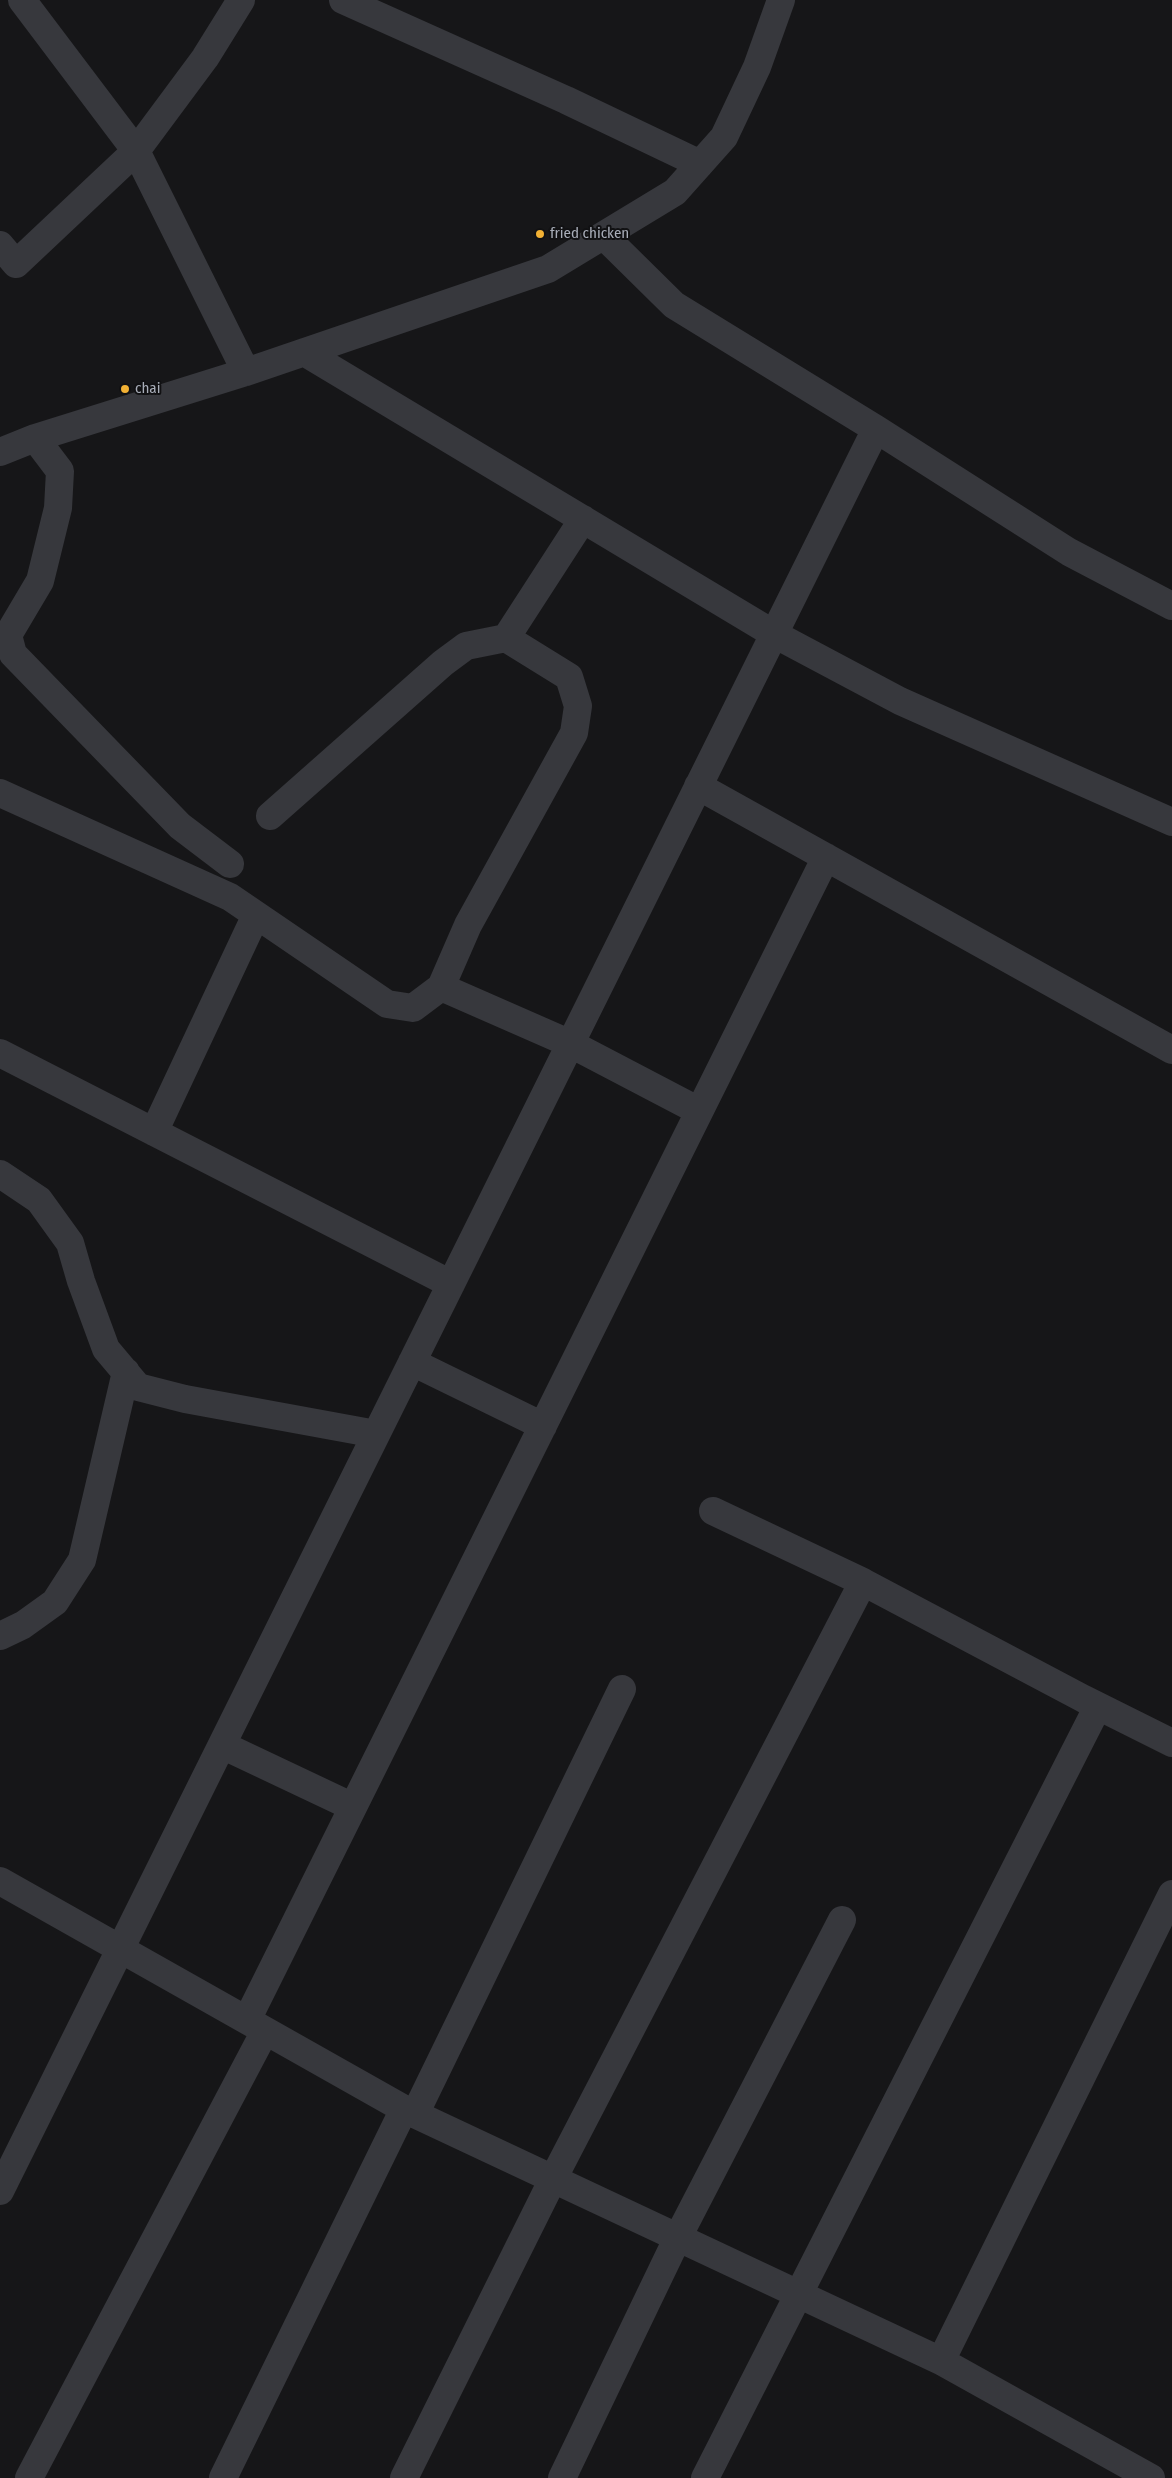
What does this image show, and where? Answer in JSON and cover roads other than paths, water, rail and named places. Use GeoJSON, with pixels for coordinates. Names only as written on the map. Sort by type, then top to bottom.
{"type":"FeatureCollection","features":[{"type":"Feature","properties":{"kind":"street"},"geometry":{"type":"LineString","coordinates":[[22,0],[136,151],[246,372]]}},
{"type":"Feature","properties":{"kind":"street"},"geometry":{"type":"LineString","coordinates":[[5,263],[136,151],[205,58],[241,0]]}},
{"type":"Feature","properties":{"kind":"street"},"geometry":{"type":"LineString","coordinates":[[343,0],[566,100],[700,164]]}},
{"type":"Feature","properties":{"kind":"street"},"geometry":{"type":"LineString","coordinates":[[0,452],[35,438],[246,372],[548,269],[675,192],[724,137],[757,67],[781,0]]}},
{"type":"Feature","properties":{"kind":"street"},"geometry":{"type":"LineString","coordinates":[[604,236],[674,305],[876,429],[1069,552],[1172,606]]}},
{"type":"Feature","properties":{"kind":"street"},"geometry":{"type":"LineString","coordinates":[[304,352],[774,634],[900,701],[1172,822]]}},
{"type":"Feature","properties":{"kind":"street"},"geometry":{"type":"LineString","coordinates":[[0,2191],[876,429]]}},
{"type":"Feature","properties":{"kind":"street"},"geometry":{"type":"LineString","coordinates":[[35,438],[60,471],[58,508],[40,582],[8,635],[13,654],[180,826],[230,864]]}},
{"type":"Feature","properties":{"kind":"street"},"geometry":{"type":"LineString","coordinates":[[506,638],[583,519]]}},
{"type":"Feature","properties":{"kind":"street"},"geometry":{"type":"LineString","coordinates":[[0,794],[230,897],[387,1004],[413,1008],[441,987],[468,925],[574,733],[578,706],[569,677],[506,638],[466,646],[443,663],[270,816]]}},
{"type":"Feature","properties":{"kind":"street"},"geometry":{"type":"LineString","coordinates":[[698,786],[1172,1050]]}},
{"type":"Feature","properties":{"kind":"street"},"geometry":{"type":"LineString","coordinates":[[29,2478],[256,2025],[353,1807],[826,857]]}},
{"type":"Feature","properties":{"kind":"street"},"geometry":{"type":"LineString","coordinates":[[154,1132],[256,915]]}},
{"type":"Feature","properties":{"kind":"street"},"geometry":{"type":"LineString","coordinates":[[441,987],[571,1044],[699,1111]]}},
{"type":"Feature","properties":{"kind":"street"},"geometry":{"type":"LineString","coordinates":[[0,1053],[451,1284]]}},
{"type":"Feature","properties":{"kind":"street"},"geometry":{"type":"LineString","coordinates":[[0,1174],[39,1200],[70,1243],[81,1282],[106,1349],[138,1387],[158,1393],[376,1434]]}},
{"type":"Feature","properties":{"kind":"street"},"geometry":{"type":"LineString","coordinates":[[412,1362],[543,1426]]}},
{"type":"Feature","properties":{"kind":"street"},"geometry":{"type":"LineString","coordinates":[[0,1636],[22,1625],[54,1602],[82,1560],[126,1372]]}},
{"type":"Feature","properties":{"kind":"street"},"geometry":{"type":"LineString","coordinates":[[713,1511],[863,1582],[1172,1743]]}},
{"type":"Feature","properties":{"kind":"street"},"geometry":{"type":"LineString","coordinates":[[404,2478],[553,2179],[863,1582]]}},
{"type":"Feature","properties":{"kind":"street"},"geometry":{"type":"LineString","coordinates":[[223,2478],[410,2112],[622,1689]]}},
{"type":"Feature","properties":{"kind":"street"},"geometry":{"type":"LineString","coordinates":[[705,2478],[1098,1706]]}},
{"type":"Feature","properties":{"kind":"street"},"geometry":{"type":"LineString","coordinates":[[222,1745],[353,1807]]}},
{"type":"Feature","properties":{"kind":"street"},"geometry":{"type":"LineString","coordinates":[[0,1882],[410,2112],[941,2361],[1151,2478]]}},
{"type":"Feature","properties":{"kind":"street"},"geometry":{"type":"LineString","coordinates":[[941,2361],[1172,1894]]}},
{"type":"Feature","properties":{"kind":"street"},"geometry":{"type":"LineString","coordinates":[[562,2478],[678,2237],[842,1920]]}},
{"type":"Feature","properties":{"kind":"place","name":"fried chicken"},"geometry":{"type":"Point","coordinates":[540,234]}},
{"type":"Feature","properties":{"kind":"place","name":"chai"},"geometry":{"type":"Point","coordinates":[125,389]}}]}
